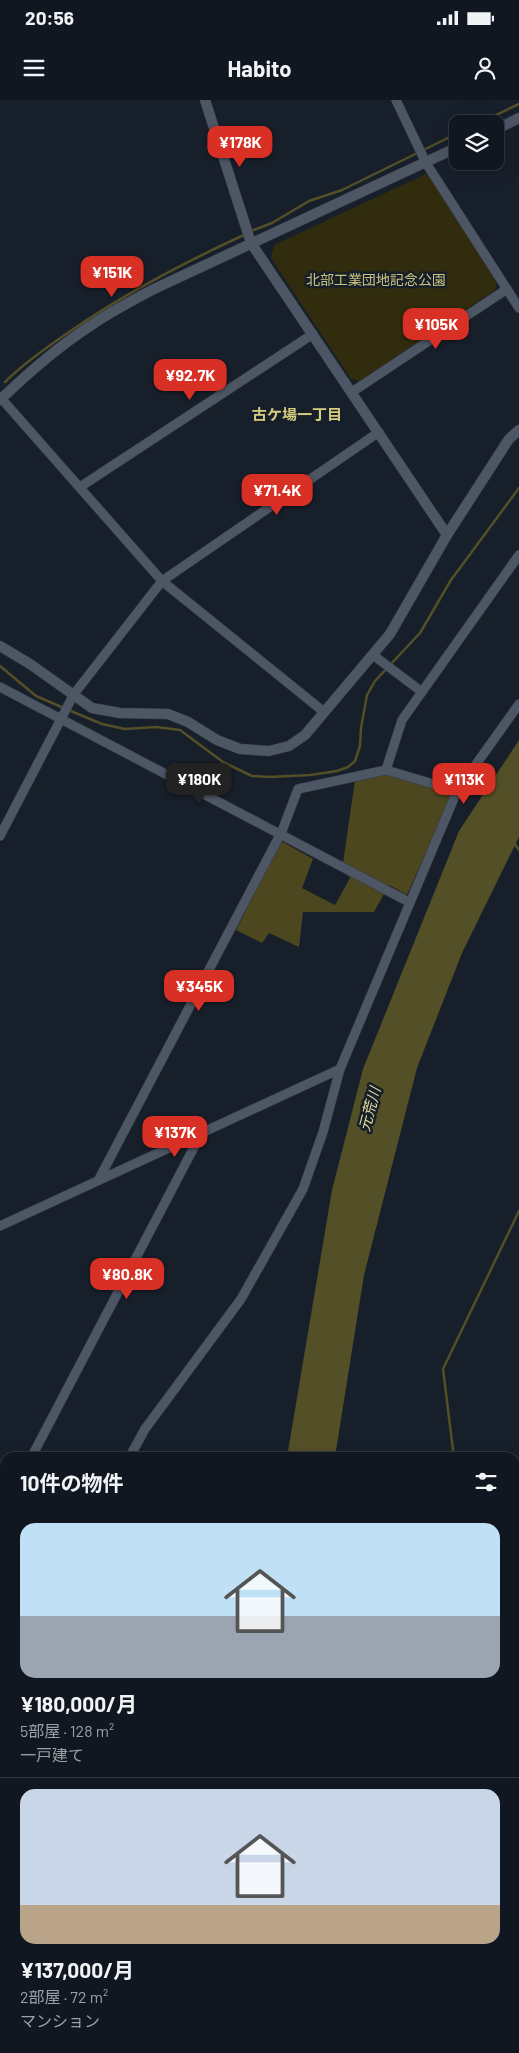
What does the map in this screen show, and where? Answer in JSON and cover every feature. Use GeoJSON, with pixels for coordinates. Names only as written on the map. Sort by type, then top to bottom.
{"type":"FeatureCollection","features":[{"type":"Feature","properties":{"kind":"street"},"geometry":{"type":"LineString","coordinates":[[205,100],[252,244],[447,535]]}},
{"type":"Feature","properties":{"kind":"street"},"geometry":{"type":"LineString","coordinates":[[396,100],[426,162],[519,308]]}},
{"type":"Feature","properties":{"kind":"street"},"geometry":{"type":"LineString","coordinates":[[504,126],[519,118]]}},
{"type":"Feature","properties":{"kind":"street"},"geometry":{"type":"LineString","coordinates":[[324,712],[162,580],[0,398],[40,363],[94,323],[154,289],[449,152]]}},
{"type":"Feature","properties":{"kind":"street"},"geometry":{"type":"LineString","coordinates":[[352,392],[507,289]]}},
{"type":"Feature","properties":{"kind":"street"},"geometry":{"type":"LineString","coordinates":[[80,486],[313,334]]}},
{"type":"Feature","properties":{"kind":"street"},"geometry":{"type":"LineString","coordinates":[[0,646],[30,664],[92,708],[120,713],[168,714],[188,722],[217,740],[240,749],[269,751],[289,746],[305,735],[390,634],[447,535],[509,439],[519,430]]}},
{"type":"Feature","properties":{"kind":"street"},"geometry":{"type":"LineString","coordinates":[[0,836],[74,694],[162,580],[379,432]]}},
{"type":"Feature","properties":{"kind":"street"},"geometry":{"type":"LineString","coordinates":[[386,770],[402,720],[519,555]]}},
{"type":"Feature","properties":{"kind":"street"},"geometry":{"type":"LineString","coordinates":[[373,655],[422,692]]}},
{"type":"Feature","properties":{"kind":"street"},"geometry":{"type":"LineString","coordinates":[[0,687],[409,902]]}},
{"type":"Feature","properties":{"kind":"street"},"geometry":{"type":"LineString","coordinates":[[132,1452],[150,1422],[241,1299],[298,1197],[323,1132],[340,1069],[457,791],[519,704]]}},
{"type":"Feature","properties":{"kind":"street"},"geometry":{"type":"LineString","coordinates":[[99,1179],[279,834],[298,789],[386,770],[457,791]]}},
{"type":"Feature","properties":{"kind":"street"},"geometry":{"type":"LineString","coordinates":[[0,1226],[340,1069]]}},
{"type":"Feature","properties":{"kind":"street"},"geometry":{"type":"LineString","coordinates":[[34,1452],[202,1132]]}},
{"type":"Feature","properties":{"kind":"green space","name":"北部工業団地記念公園"},"geometry":{"type":"Polygon","coordinates":[[[428,173],[497,282],[495,290],[360,381],[351,379],[271,258],[274,245],[428,173]]]}},
{"type":"Feature","properties":{"kind":"shaded area"},"geometry":{"type":"Polygon","coordinates":[[[390,774],[453,792],[407,895],[389,885],[374,912],[303,912],[299,947],[269,933],[262,943],[236,930],[281,841],[313,859],[302,888],[335,905],[350,878],[343,863],[355,780],[390,774]]]}},
{"type":"Feature","properties":{"kind":"water","name":"元荒川"},"geometry":{"type":"Polygon","coordinates":[[[519,740],[519,837],[462,953],[417,1068],[364,1275],[336,1452],[288,1452],[332,1190],[363,1069],[459,831],[519,740]]]}},
{"type":"Feature","properties":{"kind":"waterway"},"geometry":{"type":"LineString","coordinates":[[496,115],[519,104]]}},
{"type":"Feature","properties":{"kind":"waterway"},"geometry":{"type":"LineString","coordinates":[[251,231],[272,223],[309,201],[342,190],[449,137]]}},
{"type":"Feature","properties":{"kind":"waterway"},"geometry":{"type":"LineString","coordinates":[[5,382],[44,349],[111,305],[178,267],[246,234]]}},
{"type":"Feature","properties":{"kind":"waterway"},"geometry":{"type":"LineString","coordinates":[[0,666],[36,696],[102,724],[125,729],[156,727],[180,730],[223,762],[252,776],[310,775],[337,771],[348,767],[355,761],[360,746],[367,695],[375,681],[420,633],[451,580],[519,488]]}},
{"type":"Feature","properties":{"kind":"waterway"},"geometry":{"type":"LineString","coordinates":[[514,843],[519,850]]}},
{"type":"Feature","properties":{"kind":"waterway"},"geometry":{"type":"LineString","coordinates":[[453,1452],[443,1369],[519,1211]]}},
{"type":"Feature","properties":{"kind":"district","name":"古ケ場一丁目"},"geometry":{"type":"Point","coordinates":[297,414]}}]}
